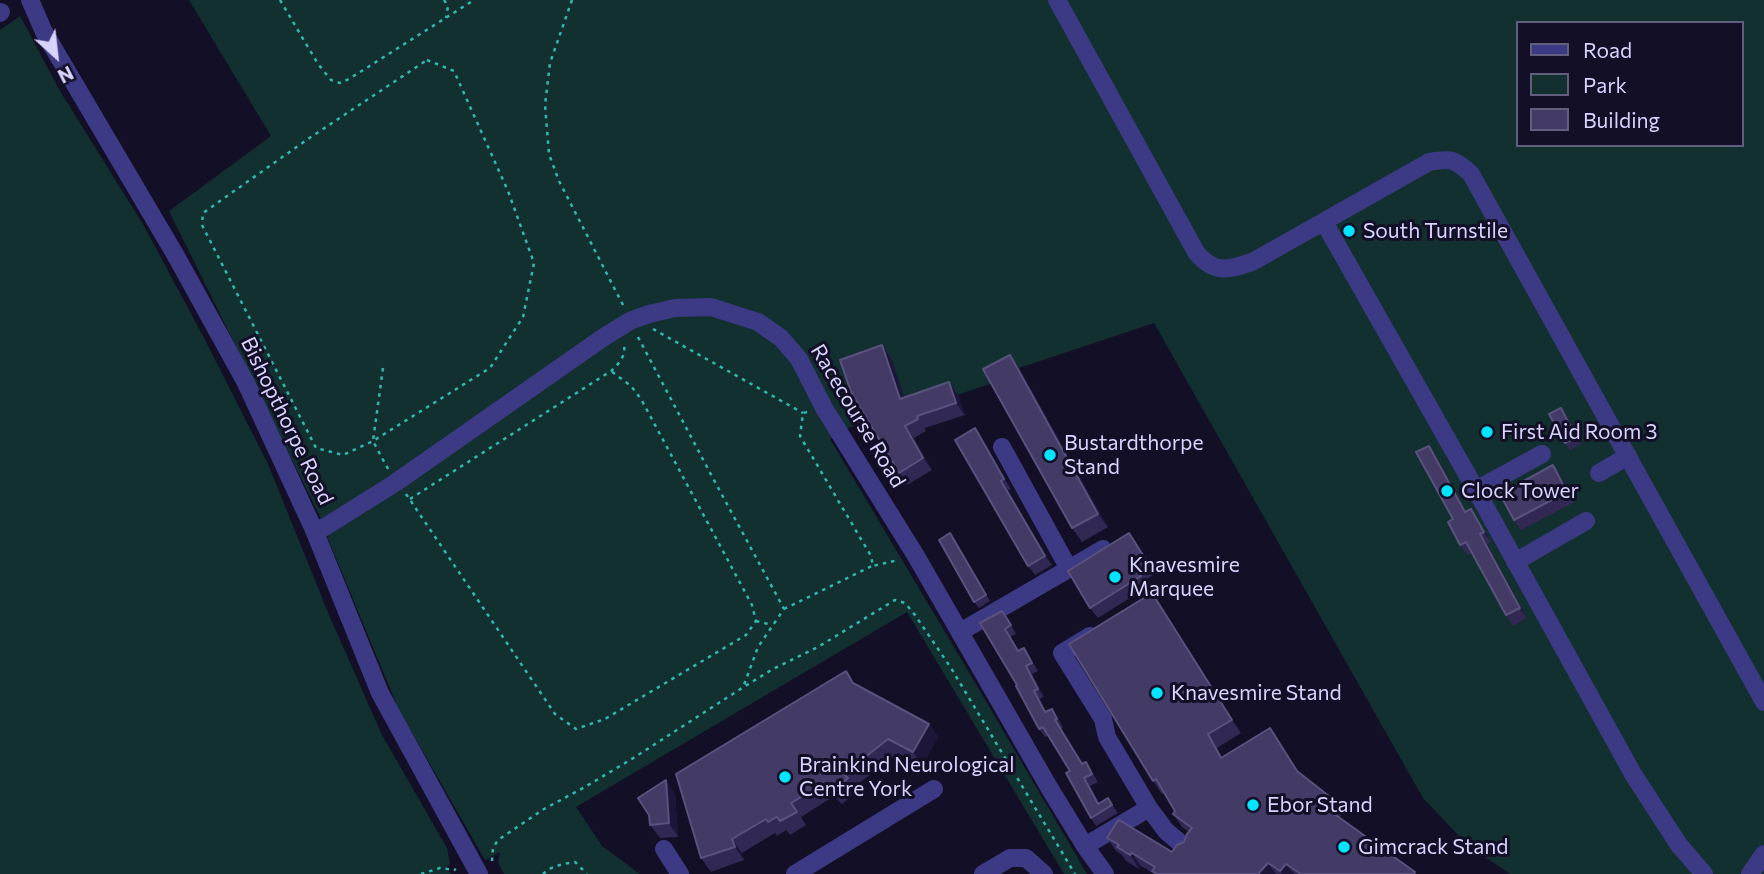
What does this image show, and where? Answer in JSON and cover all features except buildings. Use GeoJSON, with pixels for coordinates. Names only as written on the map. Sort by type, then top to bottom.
{"type":"FeatureCollection","features":[{"type":"Feature","properties":{"kind":"street","name":"Bishopthorpe Road"},"geometry":{"type":"LineString","coordinates":[[30,0],[44,32],[176,256],[246,383],[314,530],[380,693],[481,865]]}},
{"type":"Feature","properties":{"kind":"street"},"geometry":{"type":"LineString","coordinates":[[1057,0],[1196,252],[1205,263],[1218,269],[1236,268],[1254,261],[1429,162],[1445,159],[1458,162],[1471,174],[1764,702]]}},
{"type":"Feature","properties":{"kind":"street"},"geometry":{"type":"LineString","coordinates":[[1324,222],[1633,774],[1679,845],[1704,874]]}},
{"type":"Feature","properties":{"kind":"street","name":"Racecourse Road"},"geometry":{"type":"LineString","coordinates":[[314,530],[325,527],[395,483],[624,325],[649,313],[675,308],[711,307],[758,322],[781,338],[799,359],[824,408],[916,556],[1050,789],[1105,874]]}},
{"type":"Feature","properties":{"kind":"street"},"geometry":{"type":"LineString","coordinates":[[1002,447],[1069,569]]}},
{"type":"Feature","properties":{"kind":"street"},"geometry":{"type":"LineString","coordinates":[[1476,490],[1542,454]]}},
{"type":"Feature","properties":{"kind":"street"},"geometry":{"type":"LineString","coordinates":[[1599,473],[1628,456]]}},
{"type":"Feature","properties":{"kind":"street"},"geometry":{"type":"LineString","coordinates":[[1515,562],[1586,521]]}},
{"type":"Feature","properties":{"kind":"street"},"geometry":{"type":"LineString","coordinates":[[960,632],[1103,549]]}},
{"type":"Feature","properties":{"kind":"street"},"geometry":{"type":"LineString","coordinates":[[1105,627],[1062,653],[1103,719],[1107,737],[1149,808],[1166,831],[1185,847]]}},
{"type":"Feature","properties":{"kind":"street"},"geometry":{"type":"LineString","coordinates":[[795,874],[934,789]]}},
{"type":"Feature","properties":{"kind":"street"},"geometry":{"type":"LineString","coordinates":[[1085,846],[1149,808]]}},
{"type":"Feature","properties":{"kind":"street"},"geometry":{"type":"LineString","coordinates":[[664,849],[680,874]]}},
{"type":"Feature","properties":{"kind":"street"},"geometry":{"type":"LineString","coordinates":[[1750,874],[1764,854]]}},
{"type":"Feature","properties":{"kind":"street"},"geometry":{"type":"LineString","coordinates":[[983,874],[1010,858],[1027,858],[1045,871]]}},
{"type":"Feature","properties":{"kind":"path"},"geometry":{"type":"LineString","coordinates":[[280,0],[318,64],[331,80],[340,83],[474,0]]}},
{"type":"Feature","properties":{"kind":"path"},"geometry":{"type":"LineString","coordinates":[[444,0],[448,6],[446,18]]}},
{"type":"Feature","properties":{"kind":"path"},"geometry":{"type":"LineString","coordinates":[[572,0],[550,63],[545,105],[549,154],[624,325],[715,482],[784,609]]}},
{"type":"Feature","properties":{"kind":"path"},"geometry":{"type":"LineString","coordinates":[[427,60],[454,71],[508,191],[534,263],[523,317],[490,368],[373,441],[343,456],[316,448],[202,225],[203,213],[427,60]]}},
{"type":"Feature","properties":{"kind":"path"},"geometry":{"type":"LineString","coordinates":[[649,313],[650,328],[803,413],[824,408]]}},
{"type":"Feature","properties":{"kind":"path"},"geometry":{"type":"LineString","coordinates":[[410,499],[611,371],[620,363],[625,349],[622,336],[624,325]]}},
{"type":"Feature","properties":{"kind":"path"},"geometry":{"type":"LineString","coordinates":[[383,368],[373,441],[395,483],[410,499],[555,713],[576,729],[605,719],[664,684],[746,635],[757,621]]}},
{"type":"Feature","properties":{"kind":"path"},"geometry":{"type":"LineString","coordinates":[[611,371],[631,386],[640,399],[752,605],[757,621]]}},
{"type":"Feature","properties":{"kind":"path"},"geometry":{"type":"LineString","coordinates":[[803,413],[800,436],[870,556],[873,566]]}},
{"type":"Feature","properties":{"kind":"path"},"geometry":{"type":"LineString","coordinates":[[742,688],[755,652],[784,609],[873,566],[916,556]]}},
{"type":"Feature","properties":{"kind":"path"},"geometry":{"type":"LineString","coordinates":[[421,874],[440,868],[454,870],[481,865],[502,837],[544,809],[585,787],[773,669],[818,647],[895,600],[905,603],[915,615],[951,668],[1075,874]]}},
{"type":"Feature","properties":{"kind":"path"},"geometry":{"type":"LineString","coordinates":[[757,621],[772,625]]}},
{"type":"Feature","properties":{"kind":"path"},"geometry":{"type":"LineString","coordinates":[[1045,871],[1066,858]]}},
{"type":"Feature","properties":{"kind":"path"},"geometry":{"type":"LineString","coordinates":[[543,874],[557,865],[575,862],[587,874]]}},
{"type":"Feature","properties":{"kind":"path"},"geometry":{"type":"LineString","coordinates":[[440,868],[440,873]]}},
{"type":"Feature","properties":{"kind":"green space"},"geometry":{"type":"Polygon","coordinates":[[[189,0],[1764,0],[1764,874],[1510,874],[1461,838],[1423,798],[1154,323],[1019,368],[993,383],[894,416],[848,372],[865,423],[848,428],[830,439],[1087,874],[1064,874],[907,612],[576,807],[602,846],[640,874],[504,874],[498,862],[500,852],[485,860],[399,710],[325,527],[169,211],[271,136],[189,0]]]}},
{"type":"Feature","properties":{"kind":"green space"},"geometry":{"type":"Polygon","coordinates":[[[20,16],[60,91],[144,226],[268,464],[329,615],[382,735],[447,848],[450,864],[445,869],[452,874],[0,874],[0,30],[20,16]]]}},
{"type":"Feature","properties":{"kind":"place","name":"South Turnstile"},"geometry":{"type":"Point","coordinates":[1349,231]}},
{"type":"Feature","properties":{"kind":"place","name":"First Aid Room 3"},"geometry":{"type":"Point","coordinates":[1487,432]}},
{"type":"Feature","properties":{"kind":"place","name":"Bustardthorpe Stand"},"geometry":{"type":"Point","coordinates":[1050,455]}},
{"type":"Feature","properties":{"kind":"place","name":"Clock Tower"},"geometry":{"type":"Point","coordinates":[1447,491]}},
{"type":"Feature","properties":{"kind":"place","name":"Knavesmire Marquee"},"geometry":{"type":"Point","coordinates":[1115,577]}},
{"type":"Feature","properties":{"kind":"place","name":"Knavesmire Stand"},"geometry":{"type":"Point","coordinates":[1157,693]}},
{"type":"Feature","properties":{"kind":"place","name":"Brainkind Neurological Centre York"},"geometry":{"type":"Point","coordinates":[785,777]}},
{"type":"Feature","properties":{"kind":"place","name":"Ebor Stand"},"geometry":{"type":"Point","coordinates":[1253,805]}},
{"type":"Feature","properties":{"kind":"place","name":"Gimcrack Stand"},"geometry":{"type":"Point","coordinates":[1344,847]}}]}
